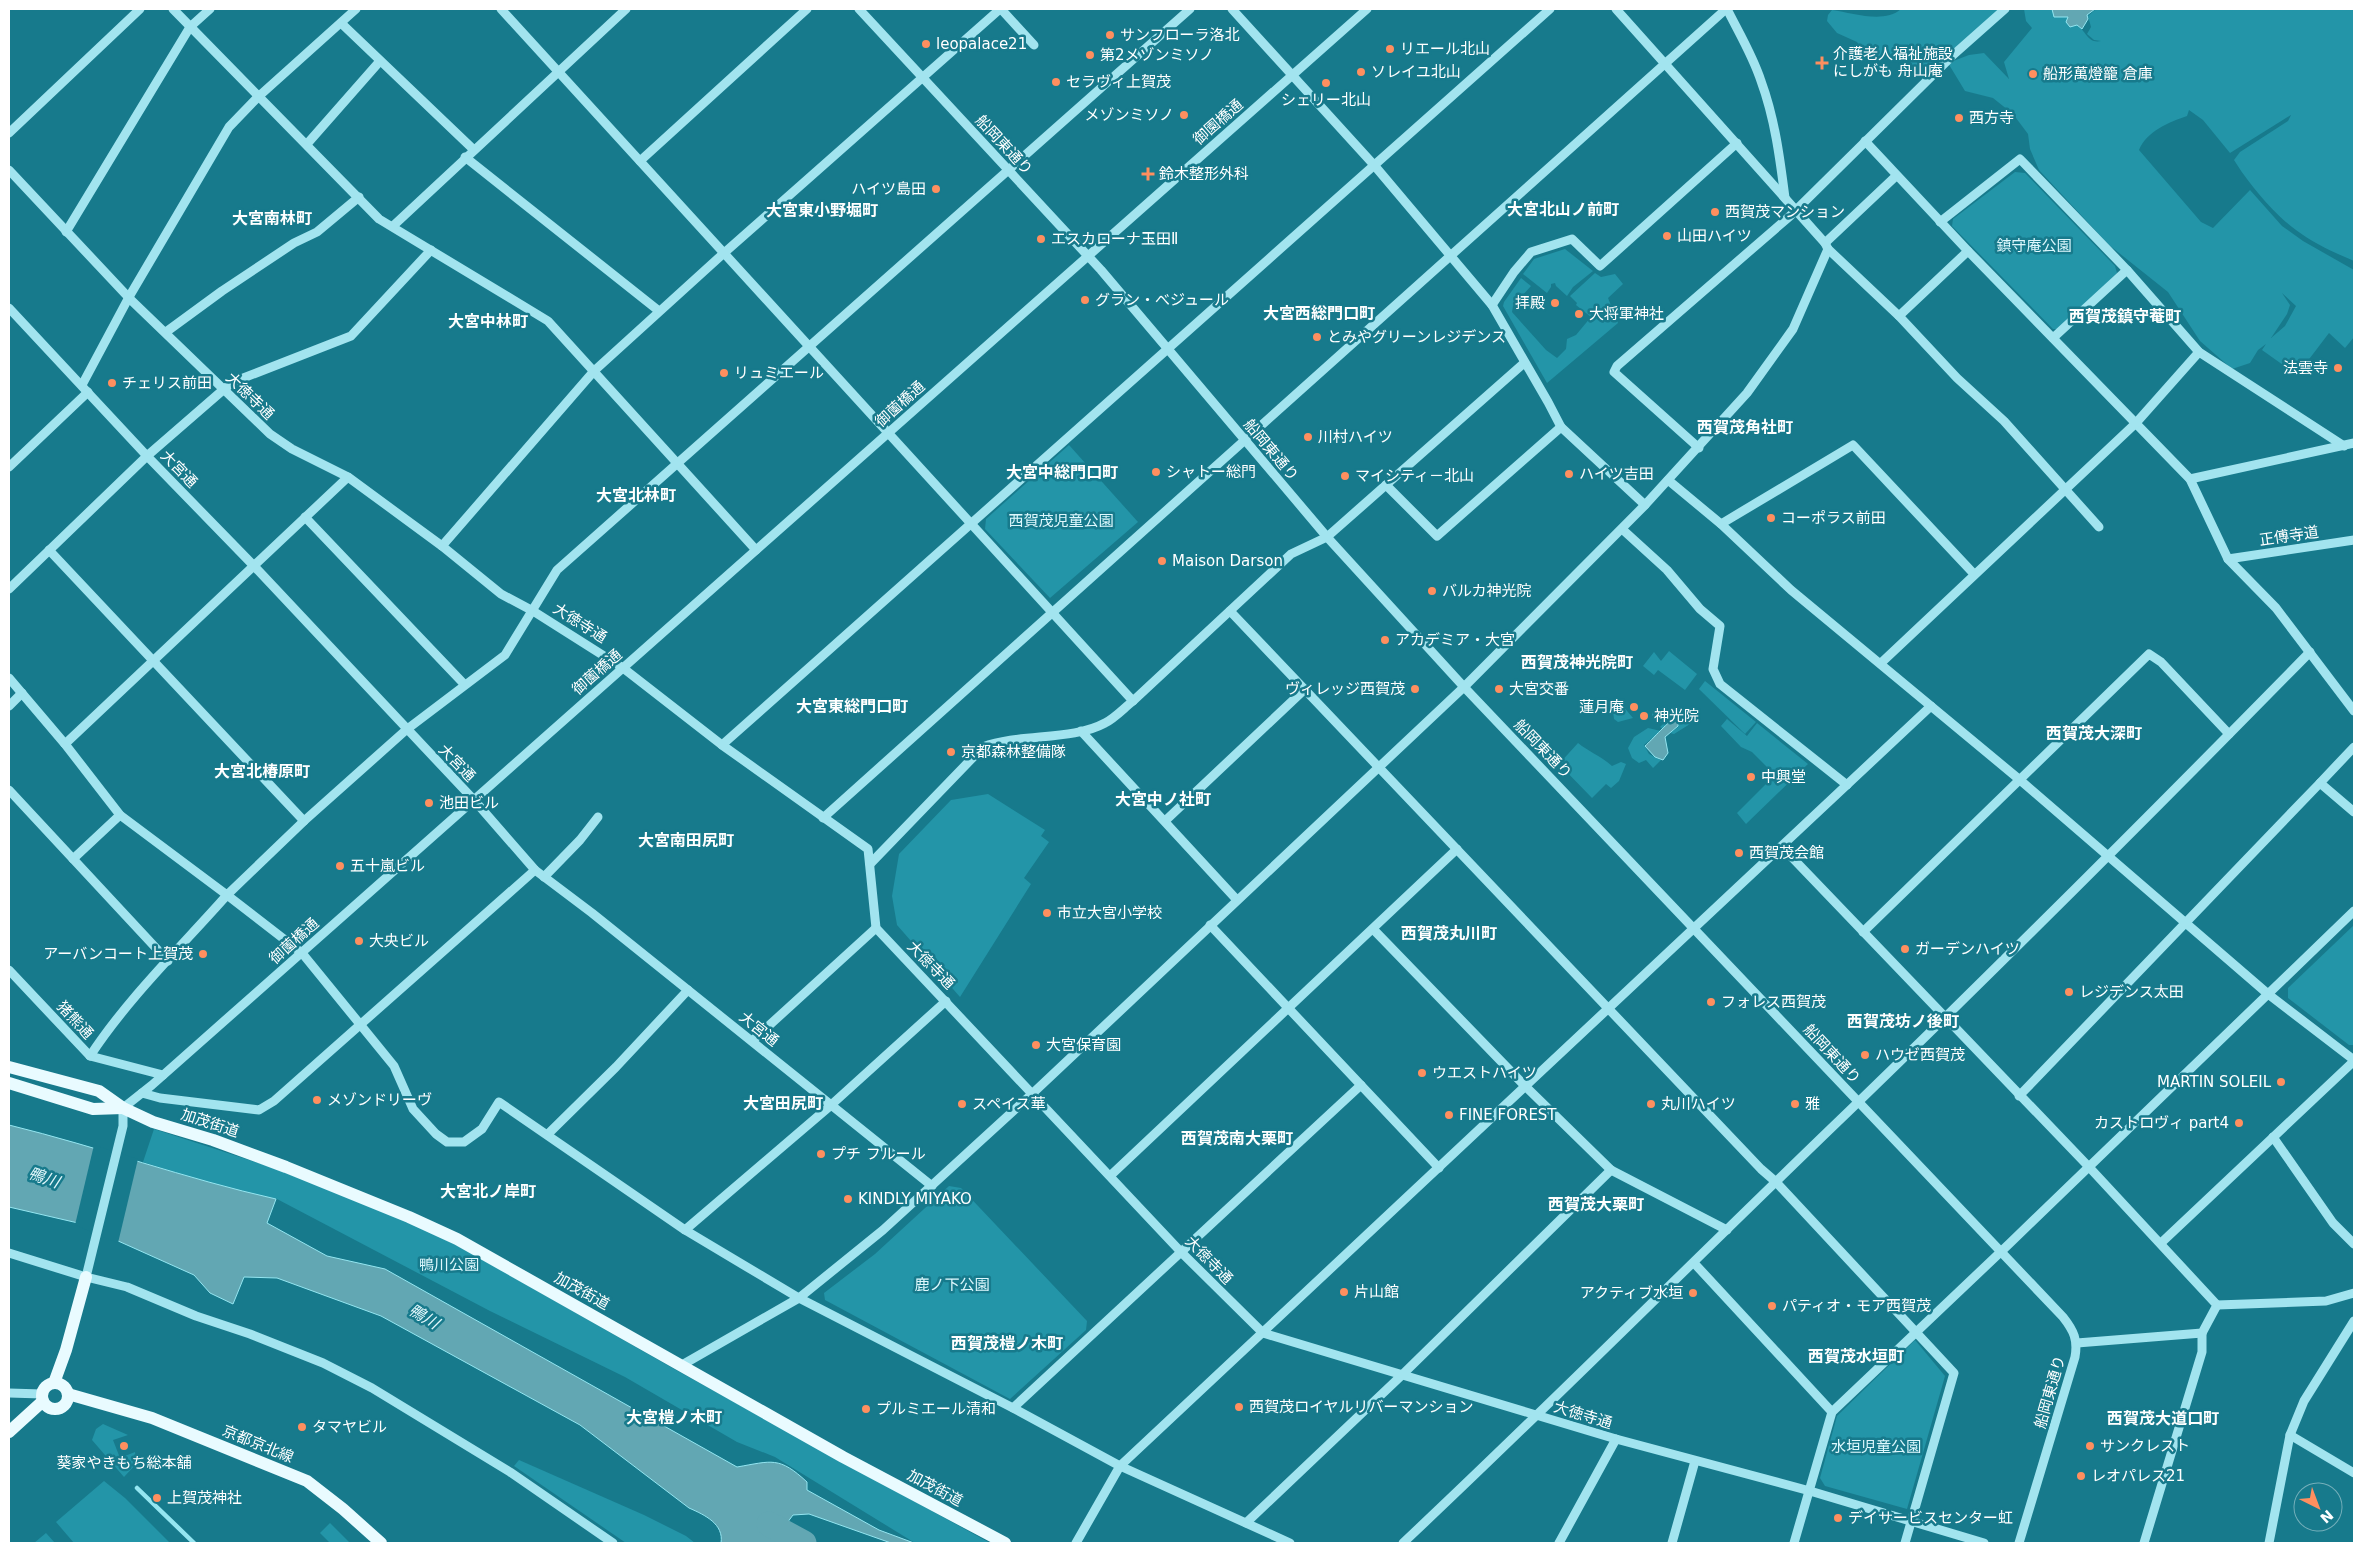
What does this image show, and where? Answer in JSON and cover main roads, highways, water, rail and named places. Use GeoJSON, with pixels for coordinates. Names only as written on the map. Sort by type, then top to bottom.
{"type":"FeatureCollection","features":[{"type":"Feature","properties":{"kind":"main road","name":"加茂街道"},"geometry":{"type":"LineString","coordinates":[[9,1067],[98,1091],[123,1108],[153,1122],[213,1140],[286,1167],[409,1217],[457,1239],[843,1457],[1006,1543]]}},
{"type":"Feature","properties":{"kind":"main road","name":"加茂街道"},"geometry":{"type":"LineString","coordinates":[[9,1084],[93,1108],[123,1108]]}},
{"type":"Feature","properties":{"kind":"main road"},"geometry":{"type":"LineString","coordinates":[[9,1432],[42,1397],[47,1386],[62,1391],[66,1350],[87,1273]]}},
{"type":"Feature","properties":{"kind":"main road","name":"京都京北線"},"geometry":{"type":"LineString","coordinates":[[42,1397],[48,1408],[56,1410],[62,1391],[152,1418],[306,1481],[343,1509],[381,1543]]}},
{"type":"Feature","properties":{"kind":"water"},"geometry":{"type":"Polygon","coordinates":[[[2052,9],[2095,9],[2087,15],[2088,19],[2082,29],[2077,25],[2070,27],[2066,22],[2068,17],[2054,17],[2052,9]]]}},
{"type":"Feature","properties":{"kind":"water"},"geometry":{"type":"Polygon","coordinates":[[[1676,718],[1678,726],[1665,737],[1668,753],[1663,760],[1655,757],[1645,746],[1676,718]]]}},
{"type":"Feature","properties":{"kind":"water"},"geometry":{"type":"Polygon","coordinates":[[[9,1125],[209,1182],[276,1199],[267,1223],[327,1256],[385,1269],[737,1467],[767,1462],[782,1464],[807,1482],[807,1490],[879,1530],[914,1543],[891,1543],[809,1514],[793,1515],[787,1523],[800,1543],[721,1543],[720,1530],[712,1521],[689,1508],[580,1425],[381,1316],[277,1278],[244,1277],[233,1304],[210,1293],[194,1275],[78,1223],[9,1207],[9,1125]]]}},
{"type":"Feature","properties":{"kind":"waterway"},"geometry":{"type":"LineString","coordinates":[[137,1488],[194,1543]]}},
{"type":"Feature","properties":{"kind":"waterway","name":"鴨川"},"geometry":{"type":"LineString","coordinates":[[769,1524],[804,1543]]}},
{"type":"Feature","properties":{"kind":"place","name":"サンフローラ洛北"},"geometry":{"type":"Point","coordinates":[1110,35]}},
{"type":"Feature","properties":{"kind":"place","name":"leopalace21"},"geometry":{"type":"Point","coordinates":[926,44]}},
{"type":"Feature","properties":{"kind":"place","name":"リエール北山"},"geometry":{"type":"Point","coordinates":[1390,49]}},
{"type":"Feature","properties":{"kind":"place","name":"第2メゾンミソノ"},"geometry":{"type":"Point","coordinates":[1090,55]}},
{"type":"Feature","properties":{"kind":"place","name":"介護老人福祉施設 にしがも 舟山庵"},"geometry":{"type":"Point","coordinates":[1822,63]}},
{"type":"Feature","properties":{"kind":"place","name":"ソレイユ北山"},"geometry":{"type":"Point","coordinates":[1361,72]}},
{"type":"Feature","properties":{"kind":"place","name":"船形萬燈籠 倉庫"},"geometry":{"type":"Point","coordinates":[2033,74]}},
{"type":"Feature","properties":{"kind":"place","name":"セラヴィ上賀茂"},"geometry":{"type":"Point","coordinates":[1056,82]}},
{"type":"Feature","properties":{"kind":"place","name":"シェリー北山"},"geometry":{"type":"Point","coordinates":[1326,83]}},
{"type":"Feature","properties":{"kind":"place","name":"メゾンミソノ"},"geometry":{"type":"Point","coordinates":[1184,115]}},
{"type":"Feature","properties":{"kind":"place","name":"西方寺"},"geometry":{"type":"Point","coordinates":[1959,118]}},
{"type":"Feature","properties":{"kind":"place","name":"鈴木整形外科"},"geometry":{"type":"Point","coordinates":[1148,174]}},
{"type":"Feature","properties":{"kind":"place","name":"ハイツ島田"},"geometry":{"type":"Point","coordinates":[936,189]}},
{"type":"Feature","properties":{"kind":"place","name":"西賀茂マンション"},"geometry":{"type":"Point","coordinates":[1715,212]}},
{"type":"Feature","properties":{"kind":"place","name":"山田ハイツ"},"geometry":{"type":"Point","coordinates":[1667,236]}},
{"type":"Feature","properties":{"kind":"place","name":"エスカローナ玉田Ⅱ"},"geometry":{"type":"Point","coordinates":[1041,239]}},
{"type":"Feature","properties":{"kind":"place","name":"グラン・べジュール"},"geometry":{"type":"Point","coordinates":[1085,300]}},
{"type":"Feature","properties":{"kind":"place","name":"拝殿"},"geometry":{"type":"Point","coordinates":[1555,303]}},
{"type":"Feature","properties":{"kind":"place","name":"大将軍神社"},"geometry":{"type":"Point","coordinates":[1579,314]}},
{"type":"Feature","properties":{"kind":"place","name":"とみやグリーンレジデンス"},"geometry":{"type":"Point","coordinates":[1317,337]}},
{"type":"Feature","properties":{"kind":"place","name":"法雲寺"},"geometry":{"type":"Point","coordinates":[2338,368]}},
{"type":"Feature","properties":{"kind":"place","name":"リュミエール"},"geometry":{"type":"Point","coordinates":[724,373]}},
{"type":"Feature","properties":{"kind":"place","name":"チェリス前田"},"geometry":{"type":"Point","coordinates":[112,383]}},
{"type":"Feature","properties":{"kind":"place","name":"川村ハイツ"},"geometry":{"type":"Point","coordinates":[1308,437]}},
{"type":"Feature","properties":{"kind":"place","name":"シャトー総門"},"geometry":{"type":"Point","coordinates":[1156,472]}},
{"type":"Feature","properties":{"kind":"place","name":"ハイツ吉田"},"geometry":{"type":"Point","coordinates":[1569,474]}},
{"type":"Feature","properties":{"kind":"place","name":"マイシティ－北山"},"geometry":{"type":"Point","coordinates":[1345,476]}},
{"type":"Feature","properties":{"kind":"place","name":"コーポラス前田"},"geometry":{"type":"Point","coordinates":[1771,518]}},
{"type":"Feature","properties":{"kind":"place","name":"Maison Darson"},"geometry":{"type":"Point","coordinates":[1162,561]}},
{"type":"Feature","properties":{"kind":"place","name":"バルカ神光院"},"geometry":{"type":"Point","coordinates":[1432,591]}},
{"type":"Feature","properties":{"kind":"place","name":"アカデミア・大宮"},"geometry":{"type":"Point","coordinates":[1385,640]}},
{"type":"Feature","properties":{"kind":"place","name":"ヴィレッジ西賀茂"},"geometry":{"type":"Point","coordinates":[1415,689]}},
{"type":"Feature","properties":{"kind":"place","name":"大宮交番"},"geometry":{"type":"Point","coordinates":[1499,689]}},
{"type":"Feature","properties":{"kind":"place","name":"蓮月庵"},"geometry":{"type":"Point","coordinates":[1634,707]}},
{"type":"Feature","properties":{"kind":"place","name":"神光院"},"geometry":{"type":"Point","coordinates":[1644,716]}},
{"type":"Feature","properties":{"kind":"place","name":"京都森林整備隊"},"geometry":{"type":"Point","coordinates":[951,752]}},
{"type":"Feature","properties":{"kind":"place","name":"中興堂"},"geometry":{"type":"Point","coordinates":[1751,777]}},
{"type":"Feature","properties":{"kind":"place","name":"池田ビル"},"geometry":{"type":"Point","coordinates":[429,803]}},
{"type":"Feature","properties":{"kind":"place","name":"西賀茂会館"},"geometry":{"type":"Point","coordinates":[1739,853]}},
{"type":"Feature","properties":{"kind":"place","name":"五十嵐ビル"},"geometry":{"type":"Point","coordinates":[340,866]}},
{"type":"Feature","properties":{"kind":"place","name":"市立大宮小学校"},"geometry":{"type":"Point","coordinates":[1047,913]}},
{"type":"Feature","properties":{"kind":"place","name":"大央ビル"},"geometry":{"type":"Point","coordinates":[359,941]}},
{"type":"Feature","properties":{"kind":"place","name":"ガーデンハイツ"},"geometry":{"type":"Point","coordinates":[1905,949]}},
{"type":"Feature","properties":{"kind":"place","name":"アーバンコート上賀茂"},"geometry":{"type":"Point","coordinates":[203,954]}},
{"type":"Feature","properties":{"kind":"place","name":"レジデンス太田"},"geometry":{"type":"Point","coordinates":[2069,992]}},
{"type":"Feature","properties":{"kind":"place","name":"フォレス西賀茂"},"geometry":{"type":"Point","coordinates":[1711,1002]}},
{"type":"Feature","properties":{"kind":"place","name":"大宮保育園"},"geometry":{"type":"Point","coordinates":[1036,1045]}},
{"type":"Feature","properties":{"kind":"place","name":"ハウゼ西賀茂"},"geometry":{"type":"Point","coordinates":[1865,1055]}},
{"type":"Feature","properties":{"kind":"place","name":"ウエストハイツ"},"geometry":{"type":"Point","coordinates":[1422,1073]}},
{"type":"Feature","properties":{"kind":"place","name":"MARTIN SOLEIL"},"geometry":{"type":"Point","coordinates":[2281,1082]}},
{"type":"Feature","properties":{"kind":"place","name":"メゾンドリーヴ"},"geometry":{"type":"Point","coordinates":[317,1100]}},
{"type":"Feature","properties":{"kind":"place","name":"スペイス華"},"geometry":{"type":"Point","coordinates":[962,1104]}},
{"type":"Feature","properties":{"kind":"place","name":"丸川ハイツ"},"geometry":{"type":"Point","coordinates":[1651,1104]}},
{"type":"Feature","properties":{"kind":"place","name":"雅"},"geometry":{"type":"Point","coordinates":[1795,1104]}},
{"type":"Feature","properties":{"kind":"place","name":"FINE FOREST"},"geometry":{"type":"Point","coordinates":[1449,1115]}},
{"type":"Feature","properties":{"kind":"place","name":"カストロヴィ part4"},"geometry":{"type":"Point","coordinates":[2239,1123]}},
{"type":"Feature","properties":{"kind":"place","name":"プチ フルール"},"geometry":{"type":"Point","coordinates":[821,1154]}},
{"type":"Feature","properties":{"kind":"place","name":"KINDLY MIYAKO"},"geometry":{"type":"Point","coordinates":[848,1199]}},
{"type":"Feature","properties":{"kind":"place","name":"片山館"},"geometry":{"type":"Point","coordinates":[1344,1292]}},
{"type":"Feature","properties":{"kind":"place","name":"アクティブ水垣"},"geometry":{"type":"Point","coordinates":[1693,1293]}},
{"type":"Feature","properties":{"kind":"place","name":"パティオ・モア西賀茂"},"geometry":{"type":"Point","coordinates":[1772,1306]}},
{"type":"Feature","properties":{"kind":"place","name":"西賀茂ロイヤルリバーマンション"},"geometry":{"type":"Point","coordinates":[1239,1407]}},
{"type":"Feature","properties":{"kind":"place","name":"プルミエール清和"},"geometry":{"type":"Point","coordinates":[866,1409]}},
{"type":"Feature","properties":{"kind":"place","name":"タマヤビル"},"geometry":{"type":"Point","coordinates":[302,1427]}},
{"type":"Feature","properties":{"kind":"place","name":"葵家やきもち総本舗"},"geometry":{"type":"Point","coordinates":[124,1446]}},
{"type":"Feature","properties":{"kind":"place","name":"サンクレスト"},"geometry":{"type":"Point","coordinates":[2090,1446]}},
{"type":"Feature","properties":{"kind":"place","name":"レオパレス21"},"geometry":{"type":"Point","coordinates":[2081,1476]}},
{"type":"Feature","properties":{"kind":"place","name":"上賀茂神社"},"geometry":{"type":"Point","coordinates":[157,1498]}},
{"type":"Feature","properties":{"kind":"place","name":"デイサービスセンター虹"},"geometry":{"type":"Point","coordinates":[1838,1518]}},
{"type":"Feature","properties":{"kind":"district","name":"大宮北山ノ前町"},"geometry":{"type":"Point","coordinates":[1563,209]}},
{"type":"Feature","properties":{"kind":"district","name":"大宮東小野堀町"},"geometry":{"type":"Point","coordinates":[822,210]}},
{"type":"Feature","properties":{"kind":"district","name":"大宮南林町"},"geometry":{"type":"Point","coordinates":[272,218]}},
{"type":"Feature","properties":{"kind":"district","name":"大宮西総門口町"},"geometry":{"type":"Point","coordinates":[1319,313]}},
{"type":"Feature","properties":{"kind":"district","name":"西賀茂鎮守菴町"},"geometry":{"type":"Point","coordinates":[2125,316]}},
{"type":"Feature","properties":{"kind":"district","name":"大宮中林町"},"geometry":{"type":"Point","coordinates":[488,321]}},
{"type":"Feature","properties":{"kind":"district","name":"西賀茂角社町"},"geometry":{"type":"Point","coordinates":[1745,427]}},
{"type":"Feature","properties":{"kind":"district","name":"大宮中総門口町"},"geometry":{"type":"Point","coordinates":[1062,472]}},
{"type":"Feature","properties":{"kind":"district","name":"大宮北林町"},"geometry":{"type":"Point","coordinates":[636,495]}},
{"type":"Feature","properties":{"kind":"district","name":"西賀茂神光院町"},"geometry":{"type":"Point","coordinates":[1577,662]}},
{"type":"Feature","properties":{"kind":"district","name":"大宮東総門口町"},"geometry":{"type":"Point","coordinates":[852,706]}},
{"type":"Feature","properties":{"kind":"district","name":"西賀茂大深町"},"geometry":{"type":"Point","coordinates":[2094,733]}},
{"type":"Feature","properties":{"kind":"district","name":"大宮北椿原町"},"geometry":{"type":"Point","coordinates":[262,771]}},
{"type":"Feature","properties":{"kind":"district","name":"大宮中ノ社町"},"geometry":{"type":"Point","coordinates":[1163,799]}},
{"type":"Feature","properties":{"kind":"district","name":"大宮南田尻町"},"geometry":{"type":"Point","coordinates":[686,840]}},
{"type":"Feature","properties":{"kind":"district","name":"西賀茂丸川町"},"geometry":{"type":"Point","coordinates":[1449,933]}},
{"type":"Feature","properties":{"kind":"district","name":"西賀茂坊ノ後町"},"geometry":{"type":"Point","coordinates":[1903,1021]}},
{"type":"Feature","properties":{"kind":"district","name":"大宮田尻町"},"geometry":{"type":"Point","coordinates":[783,1103]}},
{"type":"Feature","properties":{"kind":"district","name":"西賀茂南大栗町"},"geometry":{"type":"Point","coordinates":[1237,1138]}},
{"type":"Feature","properties":{"kind":"district","name":"大宮北ノ岸町"},"geometry":{"type":"Point","coordinates":[488,1191]}},
{"type":"Feature","properties":{"kind":"district","name":"西賀茂大栗町"},"geometry":{"type":"Point","coordinates":[1596,1204]}},
{"type":"Feature","properties":{"kind":"district","name":"西賀茂榿ノ木町"},"geometry":{"type":"Point","coordinates":[1007,1343]}},
{"type":"Feature","properties":{"kind":"district","name":"西賀茂水垣町"},"geometry":{"type":"Point","coordinates":[1856,1356]}},
{"type":"Feature","properties":{"kind":"district","name":"大宮榿ノ木町"},"geometry":{"type":"Point","coordinates":[674,1417]}},
{"type":"Feature","properties":{"kind":"district","name":"西賀茂大道口町"},"geometry":{"type":"Point","coordinates":[2163,1418]}},
{"type":"Feature","properties":{"kind":"park label","name":"鎮守庵公園"},"geometry":{"type":"Point","coordinates":[2034,246]}},
{"type":"Feature","properties":{"kind":"park label","name":"西賀茂児童公園"},"geometry":{"type":"Point","coordinates":[1061,521]}},
{"type":"Feature","properties":{"kind":"park label","name":"鴨川公園"},"geometry":{"type":"Point","coordinates":[449,1265]}},
{"type":"Feature","properties":{"kind":"park label","name":"鹿ノ下公園"},"geometry":{"type":"Point","coordinates":[952,1285]}},
{"type":"Feature","properties":{"kind":"park label","name":"水垣児童公園"},"geometry":{"type":"Point","coordinates":[1876,1447]}}]}
